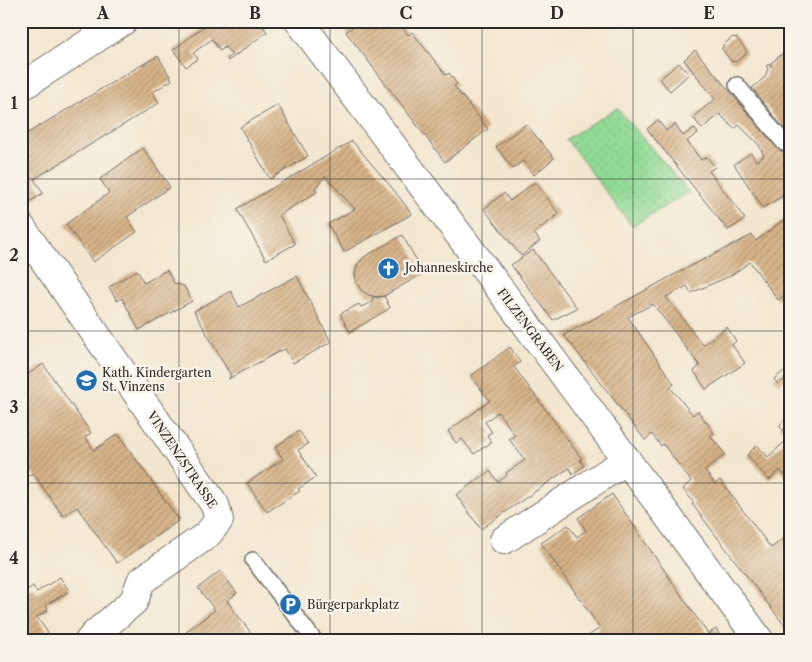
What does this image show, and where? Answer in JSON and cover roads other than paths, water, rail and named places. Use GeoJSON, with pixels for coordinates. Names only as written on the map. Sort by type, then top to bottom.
{"type":"FeatureCollection","features":[{"type":"Feature","properties":{"kind":"street"},"geometry":{"type":"LineString","coordinates":[[21,88],[124,21]]}},
{"type":"Feature","properties":{"kind":"street","name":"FILZENGRABEN"},"geometry":{"type":"LineString","coordinates":[[298,21],[627,460],[760,641]]}},
{"type":"Feature","properties":{"kind":"street","name":"VINZENZSTRASSE"},"geometry":{"type":"LineString","coordinates":[[21,227],[215,505],[219,520],[207,535],[141,581],[134,602],[89,641]]}},
{"type":"Feature","properties":{"kind":"street"},"geometry":{"type":"LineString","coordinates":[[504,540],[627,460]]}},
{"type":"Feature","properties":{"kind":"lane"},"geometry":{"type":"LineString","coordinates":[[737,85],[784,143]]}},
{"type":"Feature","properties":{"kind":"lane"},"geometry":{"type":"LineString","coordinates":[[253,560],[315,641]]}},
{"type":"Feature","properties":{"kind":"place","name":"Johanneskirche"},"geometry":{"type":"Point","coordinates":[389,268]}},
{"type":"Feature","properties":{"kind":"place","name":"Kath. Kindergarten St. Vinzens"},"geometry":{"type":"Point","coordinates":[86,380]}},
{"type":"Feature","properties":{"kind":"place","name":"Bürgerparkplatz"},"geometry":{"type":"Point","coordinates":[291,605]}}]}
